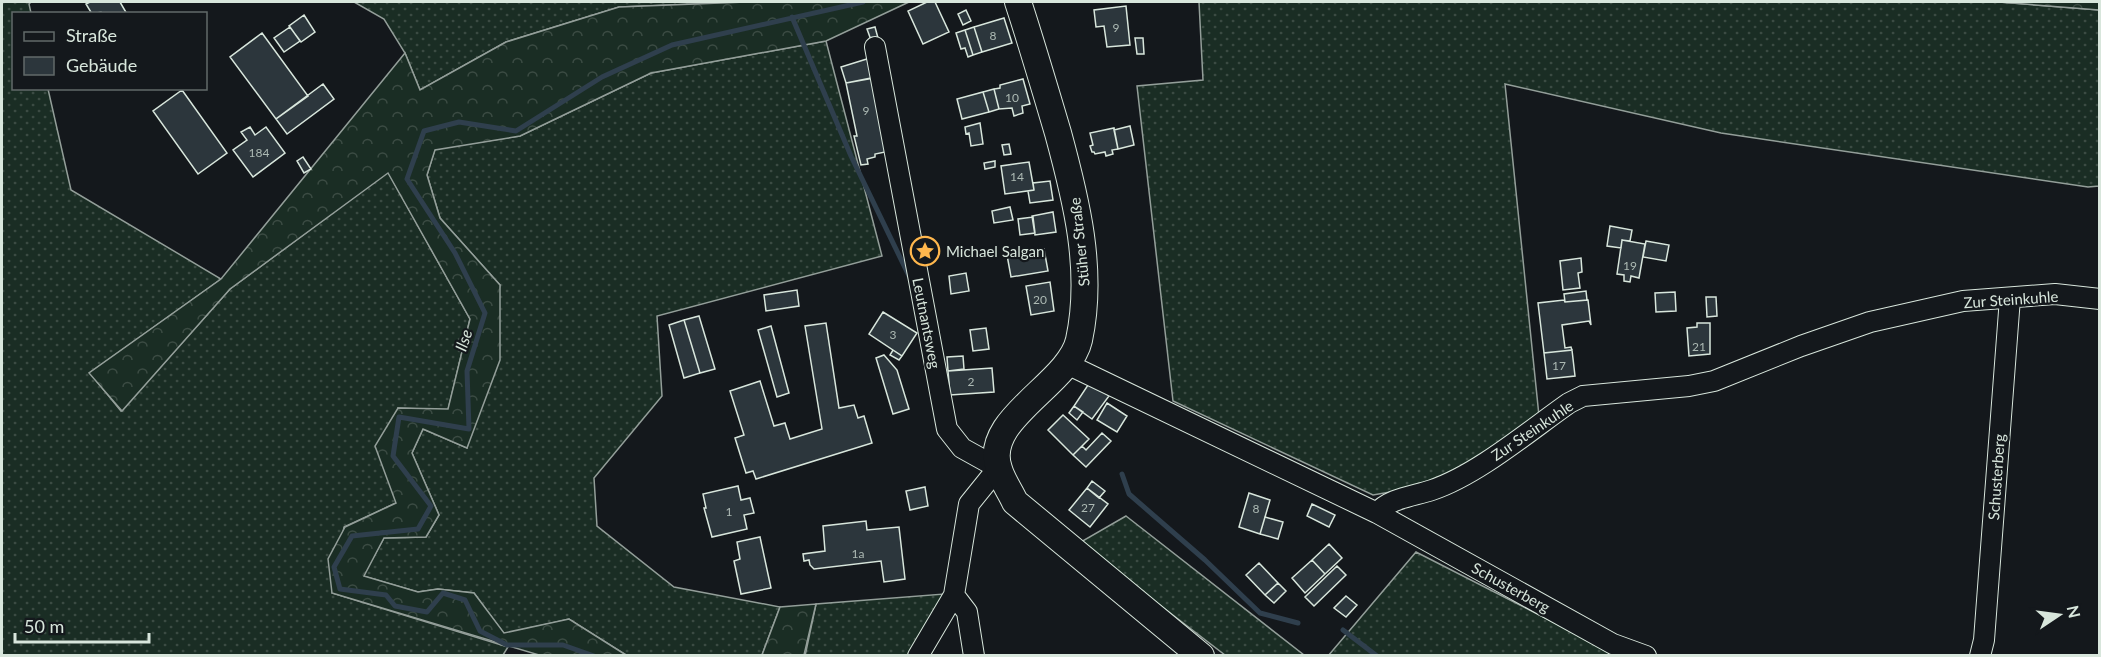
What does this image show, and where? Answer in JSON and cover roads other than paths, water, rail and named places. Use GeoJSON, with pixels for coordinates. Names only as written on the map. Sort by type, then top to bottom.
{"type":"FeatureCollection","features":[{"type":"Feature","properties":{"kind":"main road","name":"Stüher Straße"},"geometry":{"type":"LineString","coordinates":[[998,468],[998,442],[1012,419],[1067,364],[1078,344],[1084,316],[1083,251],[1074,191],[1043,79],[1018,2]]}},
{"type":"Feature","properties":{"kind":"main road"},"geometry":{"type":"LineString","coordinates":[[998,468],[1015,502],[1201,656]]}},
{"type":"Feature","properties":{"kind":"street","name":"Leutnantsweg"},"geometry":{"type":"LineString","coordinates":[[875,47],[947,429],[962,448],[998,468]]}},
{"type":"Feature","properties":{"kind":"street","name":"Zur Steinkuhle"},"geometry":{"type":"LineString","coordinates":[[1377,513],[1383,505],[1434,489],[1472,471],[1569,403],[1583,396],[1689,386],[1714,381],[1802,345],[1870,322],[1963,301],[2055,294],[2100,299]]}},
{"type":"Feature","properties":{"kind":"street","name":"Schusterberg"},"geometry":{"type":"LineString","coordinates":[[1980,656],[1984,640],[2010,298]]}},
{"type":"Feature","properties":{"kind":"street"},"geometry":{"type":"LineString","coordinates":[[1067,364],[1377,513]]}},
{"type":"Feature","properties":{"kind":"street"},"geometry":{"type":"LineString","coordinates":[[918,656],[954,595],[969,504],[998,468]]}},
{"type":"Feature","properties":{"kind":"street","name":"Schusterberg"},"geometry":{"type":"LineString","coordinates":[[1377,513],[1613,644],[1646,656]]}},
{"type":"Feature","properties":{"kind":"street"},"geometry":{"type":"LineString","coordinates":[[954,595],[967,612],[974,656]]}},
{"type":"Feature","properties":{"kind":"waterway","name":"Ilse"},"geometry":{"type":"LineString","coordinates":[[594,656],[563,645],[507,645],[480,631],[465,600],[443,593],[427,612],[395,606],[386,595],[340,589],[334,567],[352,536],[418,529],[431,506],[393,456],[399,417],[469,429],[467,371],[485,313],[455,253],[407,179],[424,131],[459,122],[516,131],[602,77],[672,45],[863,2]]}},
{"type":"Feature","properties":{"kind":"waterway"},"geometry":{"type":"LineString","coordinates":[[792,17],[851,156],[910,278]]}},
{"type":"Feature","properties":{"kind":"waterway"},"geometry":{"type":"LineString","coordinates":[[1122,474],[1129,494],[1205,560],[1260,613],[1298,623]]}},
{"type":"Feature","properties":{"kind":"waterway"},"geometry":{"type":"LineString","coordinates":[[1343,630],[1377,656]]}},
{"type":"Feature","properties":{"kind":"place","name":"Michael Salgan"},"geometry":{"type":"Point","coordinates":[925,251]}}]}
